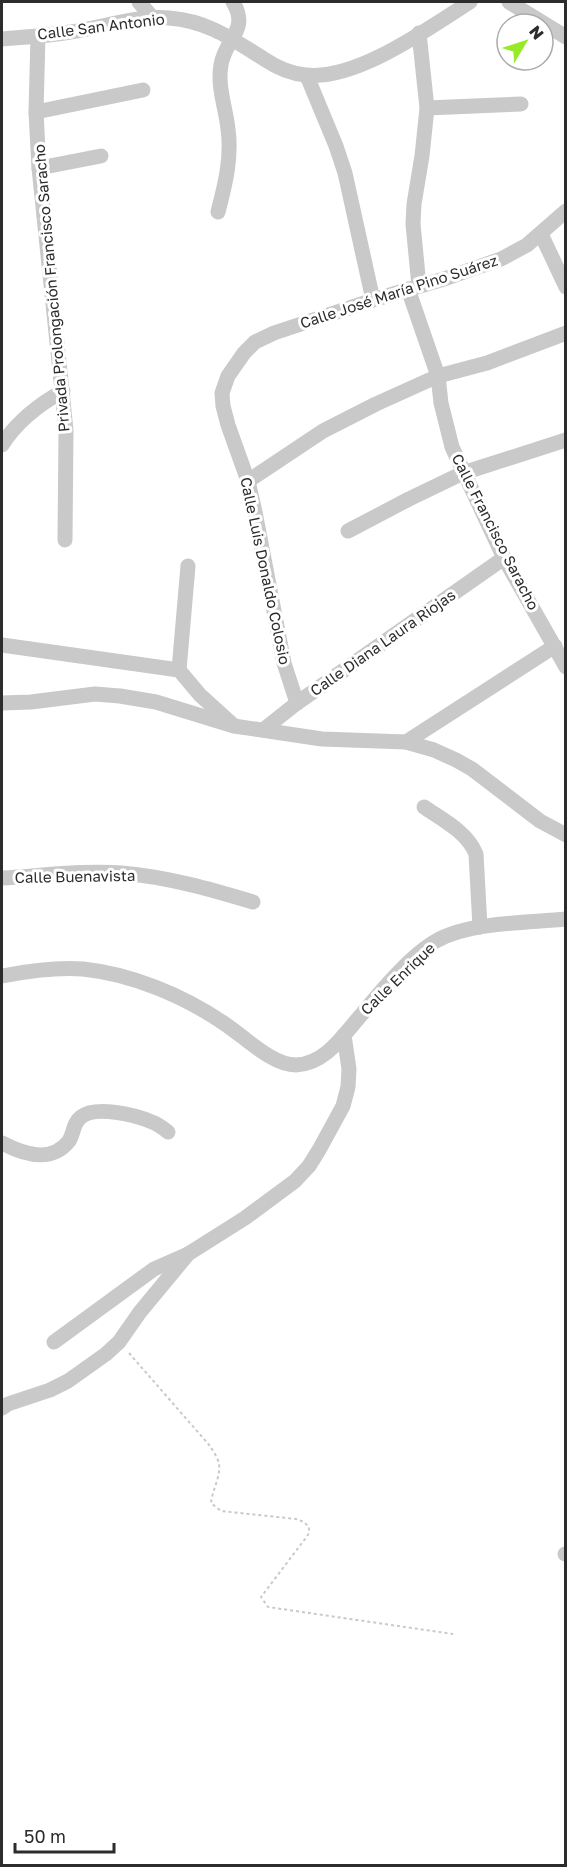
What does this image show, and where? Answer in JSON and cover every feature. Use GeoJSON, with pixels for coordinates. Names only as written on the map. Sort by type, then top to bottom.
{"type":"FeatureCollection","features":[{"type":"Feature","properties":{"kind":"street"},"geometry":{"type":"LineString","coordinates":[[139,2],[152,17]]}},
{"type":"Feature","properties":{"kind":"street"},"geometry":{"type":"LineString","coordinates":[[218,212],[229,159],[229,132],[220,65],[224,52],[240,22],[233,2]]}},
{"type":"Feature","properties":{"kind":"street"},"geometry":{"type":"LineString","coordinates":[[373,300],[345,173],[307,76],[335,73],[362,64],[391,50],[470,2]]}},
{"type":"Feature","properties":{"kind":"street"},"geometry":{"type":"LineString","coordinates":[[509,2],[566,37]]}},
{"type":"Feature","properties":{"kind":"street","name":"Calle San Antonio"},"geometry":{"type":"LineString","coordinates":[[2,39],[69,33],[152,17],[176,19],[203,24],[232,38],[265,60],[307,76]]}},
{"type":"Feature","properties":{"kind":"street","name":"Calle Francisco Saracho"},"geometry":{"type":"LineString","coordinates":[[419,33],[427,108],[414,204],[413,287],[438,376],[441,403],[452,447],[504,558],[566,667]]}},
{"type":"Feature","properties":{"kind":"street","name":"Privada Prolongación Francisco Saracho"},"geometry":{"type":"LineString","coordinates":[[38,36],[36,112],[39,168],[66,430],[65,540]]}},
{"type":"Feature","properties":{"kind":"street"},"geometry":{"type":"LineString","coordinates":[[36,112],[143,90]]}},
{"type":"Feature","properties":{"kind":"street"},"geometry":{"type":"LineString","coordinates":[[427,108],[521,104]]}},
{"type":"Feature","properties":{"kind":"street"},"geometry":{"type":"LineString","coordinates":[[39,168],[101,156]]}},
{"type":"Feature","properties":{"kind":"street","name":"Calle José María Pino Suárez"},"geometry":{"type":"LineString","coordinates":[[255,342],[274,333],[501,259],[541,234],[566,211]]}},
{"type":"Feature","properties":{"kind":"street"},"geometry":{"type":"LineString","coordinates":[[541,234],[566,287]]}},
{"type":"Feature","properties":{"kind":"street"},"geometry":{"type":"LineString","coordinates":[[248,481],[332,426],[438,376],[497,360],[566,333]]}},
{"type":"Feature","properties":{"kind":"street","name":"Calle Luis Donaldo Colosio"},"geometry":{"type":"LineString","coordinates":[[255,342],[228,376],[222,393],[223,406],[248,481],[281,651],[297,703]]}},
{"type":"Feature","properties":{"kind":"street"},"geometry":{"type":"LineString","coordinates":[[2,446],[11,431],[26,416],[63,391]]}},
{"type":"Feature","properties":{"kind":"street"},"geometry":{"type":"LineString","coordinates":[[348,531],[463,473],[566,440]]}},
{"type":"Feature","properties":{"kind":"street","name":"Calle Diana Laura Riojas"},"geometry":{"type":"LineString","coordinates":[[262,730],[504,558]]}},
{"type":"Feature","properties":{"kind":"street"},"geometry":{"type":"LineString","coordinates":[[179,670],[188,566]]}},
{"type":"Feature","properties":{"kind":"street"},"geometry":{"type":"LineString","coordinates":[[2,645],[179,670],[200,695],[234,726]]}},
{"type":"Feature","properties":{"kind":"street"},"geometry":{"type":"LineString","coordinates":[[406,742],[555,646]]}},
{"type":"Feature","properties":{"kind":"street"},"geometry":{"type":"LineString","coordinates":[[2,703],[95,694],[120,696],[156,702],[234,726],[322,739],[406,742],[434,750],[456,760],[540,821],[566,835]]}},
{"type":"Feature","properties":{"kind":"street"},"geometry":{"type":"LineString","coordinates":[[424,807],[467,839],[476,854],[480,927]]}},
{"type":"Feature","properties":{"kind":"street","name":"Calle Buenavista"},"geometry":{"type":"LineString","coordinates":[[2,878],[120,873],[190,884],[253,902]]}},
{"type":"Feature","properties":{"kind":"street","name":"Calle Enrique"},"geometry":{"type":"LineString","coordinates":[[2,976],[51,969],[83,969],[146,984],[178,997],[212,1015],[273,1059],[294,1065],[308,1063],[332,1048],[422,950],[449,934],[480,927],[566,919]]}},
{"type":"Feature","properties":{"kind":"street"},"geometry":{"type":"LineString","coordinates":[[54,1342],[154,1269],[188,1254],[245,1218],[281,1193],[309,1166],[343,1106],[348,1087],[349,1069],[344,1035]]}},
{"type":"Feature","properties":{"kind":"street"},"geometry":{"type":"LineString","coordinates":[[2,1143],[32,1155],[42,1156],[52,1153],[68,1142],[76,1121],[87,1113],[94,1112],[110,1112],[146,1119],[168,1132]]}},
{"type":"Feature","properties":{"kind":"street"},"geometry":{"type":"LineString","coordinates":[[2,1408],[68,1381],[106,1354],[119,1341],[188,1254]]}},
{"type":"Feature","properties":{"kind":"path"},"geometry":{"type":"LineString","coordinates":[[119,1341],[210,1446],[219,1463],[211,1503],[214,1507],[221,1511],[296,1520],[304,1522],[309,1527],[309,1533],[305,1539],[261,1598],[268,1607],[453,1634]]}}]}
